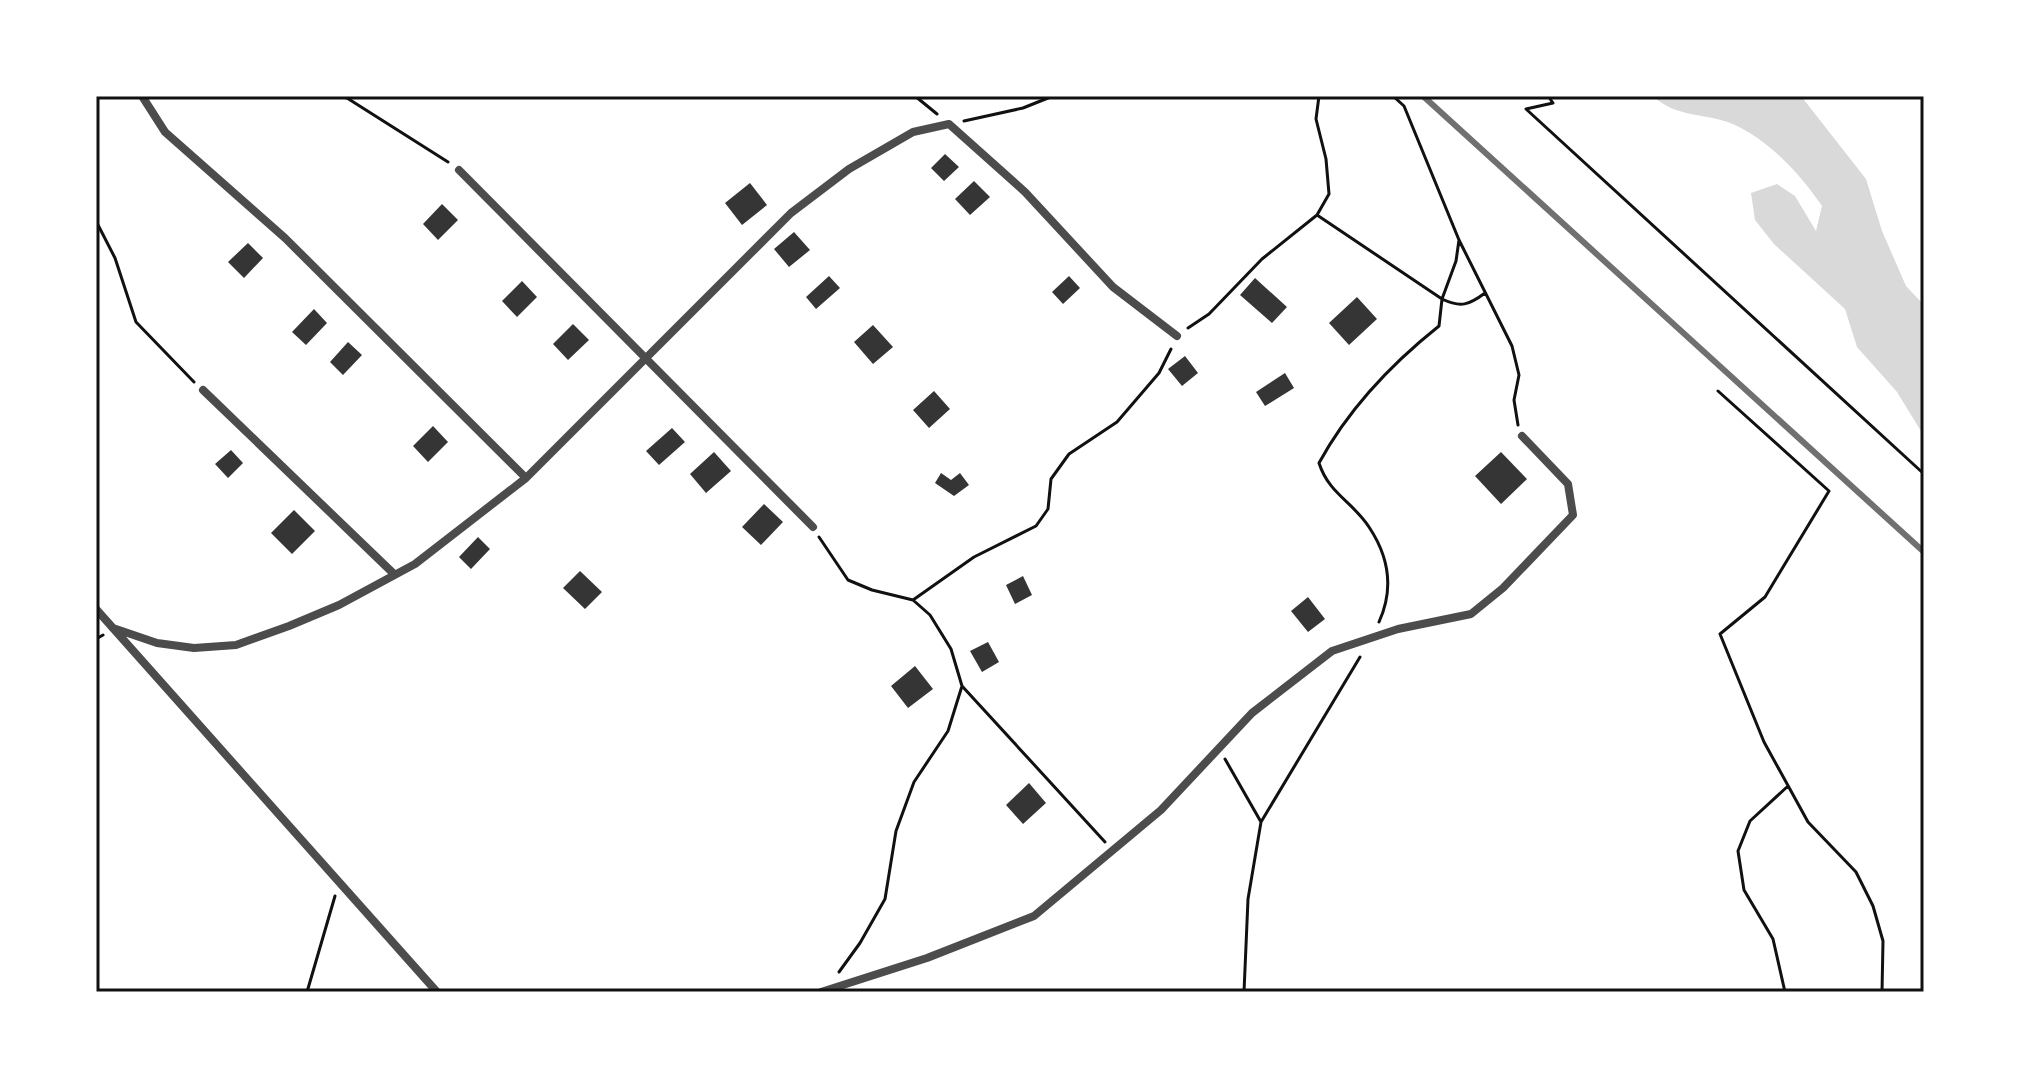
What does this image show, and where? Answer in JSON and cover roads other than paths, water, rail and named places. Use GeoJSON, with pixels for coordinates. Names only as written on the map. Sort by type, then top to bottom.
{"type":"FeatureCollection","features":[{"type":"Feature","properties":{"kind":"street"},"geometry":{"type":"LineString","coordinates":[[142,96],[165,132],[285,238],[526,478]]}},
{"type":"Feature","properties":{"kind":"street"},"geometry":{"type":"LineString","coordinates":[[113,628],[157,643],[194,648],[236,645],[339,605],[415,564],[526,478],[791,213],[849,169],[913,132],[949,124],[1025,192],[1113,287],[1177,336]]}},
{"type":"Feature","properties":{"kind":"street"},"geometry":{"type":"LineString","coordinates":[[459,170],[813,527]]}},
{"type":"Feature","properties":{"kind":"street"},"geometry":{"type":"LineString","coordinates":[[203,390],[394,574]]}},
{"type":"Feature","properties":{"kind":"street"},"geometry":{"type":"LineString","coordinates":[[824,990],[927,958],[1034,916],[1161,810],[1252,713],[1332,651],[1398,629],[1471,614],[1503,588],[1573,515],[1568,484],[1522,436]]}},
{"type":"Feature","properties":{"kind":"street"},"geometry":{"type":"LineString","coordinates":[[96,609],[437,992]]}},
{"type":"Feature","properties":{"kind":"railway"},"geometry":{"type":"LineString","coordinates":[[1423,96],[1924,552]]}}]}
